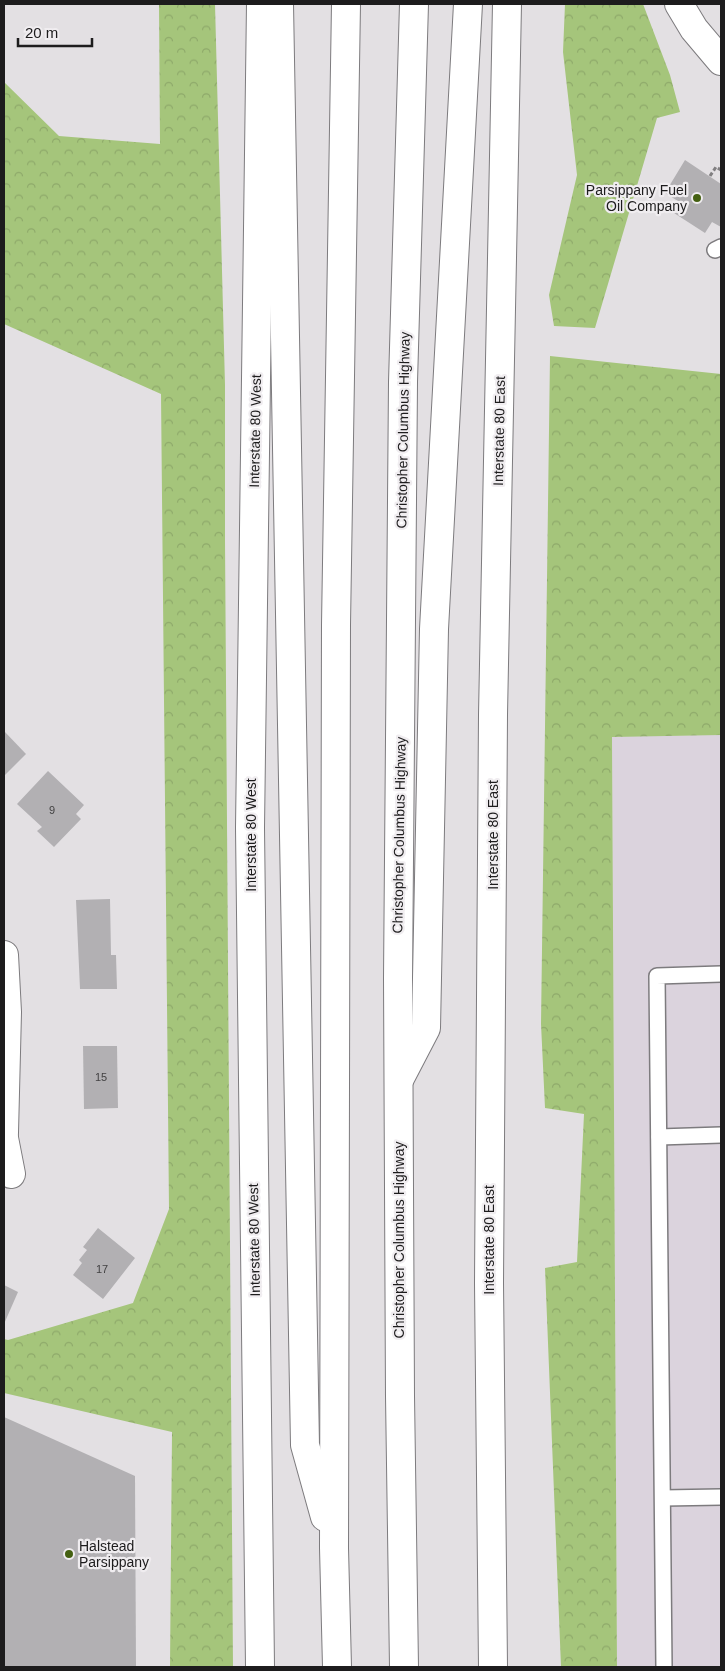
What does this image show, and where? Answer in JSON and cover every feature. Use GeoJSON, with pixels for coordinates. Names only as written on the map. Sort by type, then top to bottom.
{"type":"FeatureCollection","features":[{"type":"Feature","properties":{"kind":"main road","name":"Interstate 80 West"},"geometry":{"type":"LineString","coordinates":[[260,1667],[250,828],[261,4]]}},
{"type":"Feature","properties":{"kind":"main road"},"geometry":{"type":"LineString","coordinates":[[279,4],[305,1446],[334,1548]]}},
{"type":"Feature","properties":{"kind":"main road"},"geometry":{"type":"LineString","coordinates":[[337,1667],[334,1548],[336,625],[346,4]]}},
{"type":"Feature","properties":{"kind":"main road","name":"Christopher Columbus Highway"},"geometry":{"type":"LineString","coordinates":[[404,1667],[398,1081],[403,382],[414,4]]}},
{"type":"Feature","properties":{"kind":"main road"},"geometry":{"type":"LineString","coordinates":[[398,1081],[426,1028],[434,629],[468,4]]}},
{"type":"Feature","properties":{"kind":"main road","name":"Interstate 80 East"},"geometry":{"type":"LineString","coordinates":[[492,1667],[489,1283],[493,715],[507,4]]}},
{"type":"Feature","properties":{"kind":"main road"},"geometry":{"type":"LineString","coordinates":[[679,4],[694,28],[721,61]]}},
{"type":"Feature","properties":{"kind":"main road"},"geometry":{"type":"LineString","coordinates":[[4,955],[7,1012],[4,1133]]}},
{"type":"Feature","properties":{"kind":"main road"},"geometry":{"type":"LineString","coordinates":[[4,1138],[11,1174]]}},
{"type":"Feature","properties":{"kind":"lane"},"geometry":{"type":"LineString","coordinates":[[664,1667],[657,976],[721,974]]}},
{"type":"Feature","properties":{"kind":"lane"},"geometry":{"type":"LineString","coordinates":[[659,1137],[721,1135]]}},
{"type":"Feature","properties":{"kind":"lane"},"geometry":{"type":"LineString","coordinates":[[663,1498],[721,1497]]}},
{"type":"Feature","properties":{"kind":"path"},"geometry":{"type":"LineString","coordinates":[[710,176],[716,167],[721,170]]}},
{"type":"Feature","properties":{"kind":"shaded area"},"geometry":{"type":"Polygon","coordinates":[[[721,735],[721,1667],[617,1667],[612,736],[721,735]]]}},
{"type":"Feature","properties":{"kind":"green space"},"geometry":{"type":"Polygon","coordinates":[[[159,4],[215,4],[225,385],[233,1667],[170,1667],[172,1432],[4,1393],[4,1339],[8,1340],[133,1303],[169,1209],[161,394],[4,324],[4,82],[59,136],[160,144],[159,4]]]}},
{"type":"Feature","properties":{"kind":"green space"},"geometry":{"type":"Polygon","coordinates":[[[565,4],[643,4],[670,75],[680,112],[657,118],[595,328],[554,326],[549,295],[577,175],[563,52],[565,4]]]}},
{"type":"Feature","properties":{"kind":"green space"},"geometry":{"type":"Polygon","coordinates":[[[550,356],[721,374],[721,735],[612,737],[617,1667],[561,1667],[545,1268],[577,1262],[584,1114],[545,1108],[541,1024],[550,356]]]}},
{"type":"Feature","properties":{"kind":"building","name":"Parsippany Fuel Oil Company"},"geometry":{"type":"Polygon","coordinates":[[[685,160],[721,184],[721,227],[712,222],[705,233],[674,213],[681,203],[665,193],[685,160]]]}},
{"type":"Feature","properties":{"kind":"building"},"geometry":{"type":"Polygon","coordinates":[[[4,731],[26,754],[4,776],[4,731]]]}},
{"type":"Feature","properties":{"kind":"building"},"geometry":{"type":"Polygon","coordinates":[[[48,771],[84,805],[76,814],[81,819],[54,847],[37,831],[42,827],[17,804],[48,771]]]}},
{"type":"Feature","properties":{"kind":"building"},"geometry":{"type":"Polygon","coordinates":[[[110,899],[111,955],[116,955],[117,989],[80,989],[76,900],[110,899]]]}},
{"type":"Feature","properties":{"kind":"building"},"geometry":{"type":"Polygon","coordinates":[[[83,1046],[117,1046],[118,1108],[84,1109],[83,1046]]]}},
{"type":"Feature","properties":{"kind":"building"},"geometry":{"type":"Polygon","coordinates":[[[98,1228],[135,1258],[103,1299],[73,1275],[82,1263],[79,1260],[87,1250],[83,1247],[98,1228]]]}},
{"type":"Feature","properties":{"kind":"building"},"geometry":{"type":"Polygon","coordinates":[[[4,1285],[18,1292],[4,1324],[4,1285]]]}},
{"type":"Feature","properties":{"kind":"building","name":"Halstead Parsippany"},"geometry":{"type":"Polygon","coordinates":[[[4,1417],[135,1476],[136,1667],[4,1667],[4,1417]]]}},
{"type":"Feature","properties":{"kind":"place","name":"Parsippany Fuel Oil Company"},"geometry":{"type":"Point","coordinates":[697,198]}},
{"type":"Feature","properties":{"kind":"place","name":"Halstead Parsippany"},"geometry":{"type":"Point","coordinates":[69,1554]}}]}
